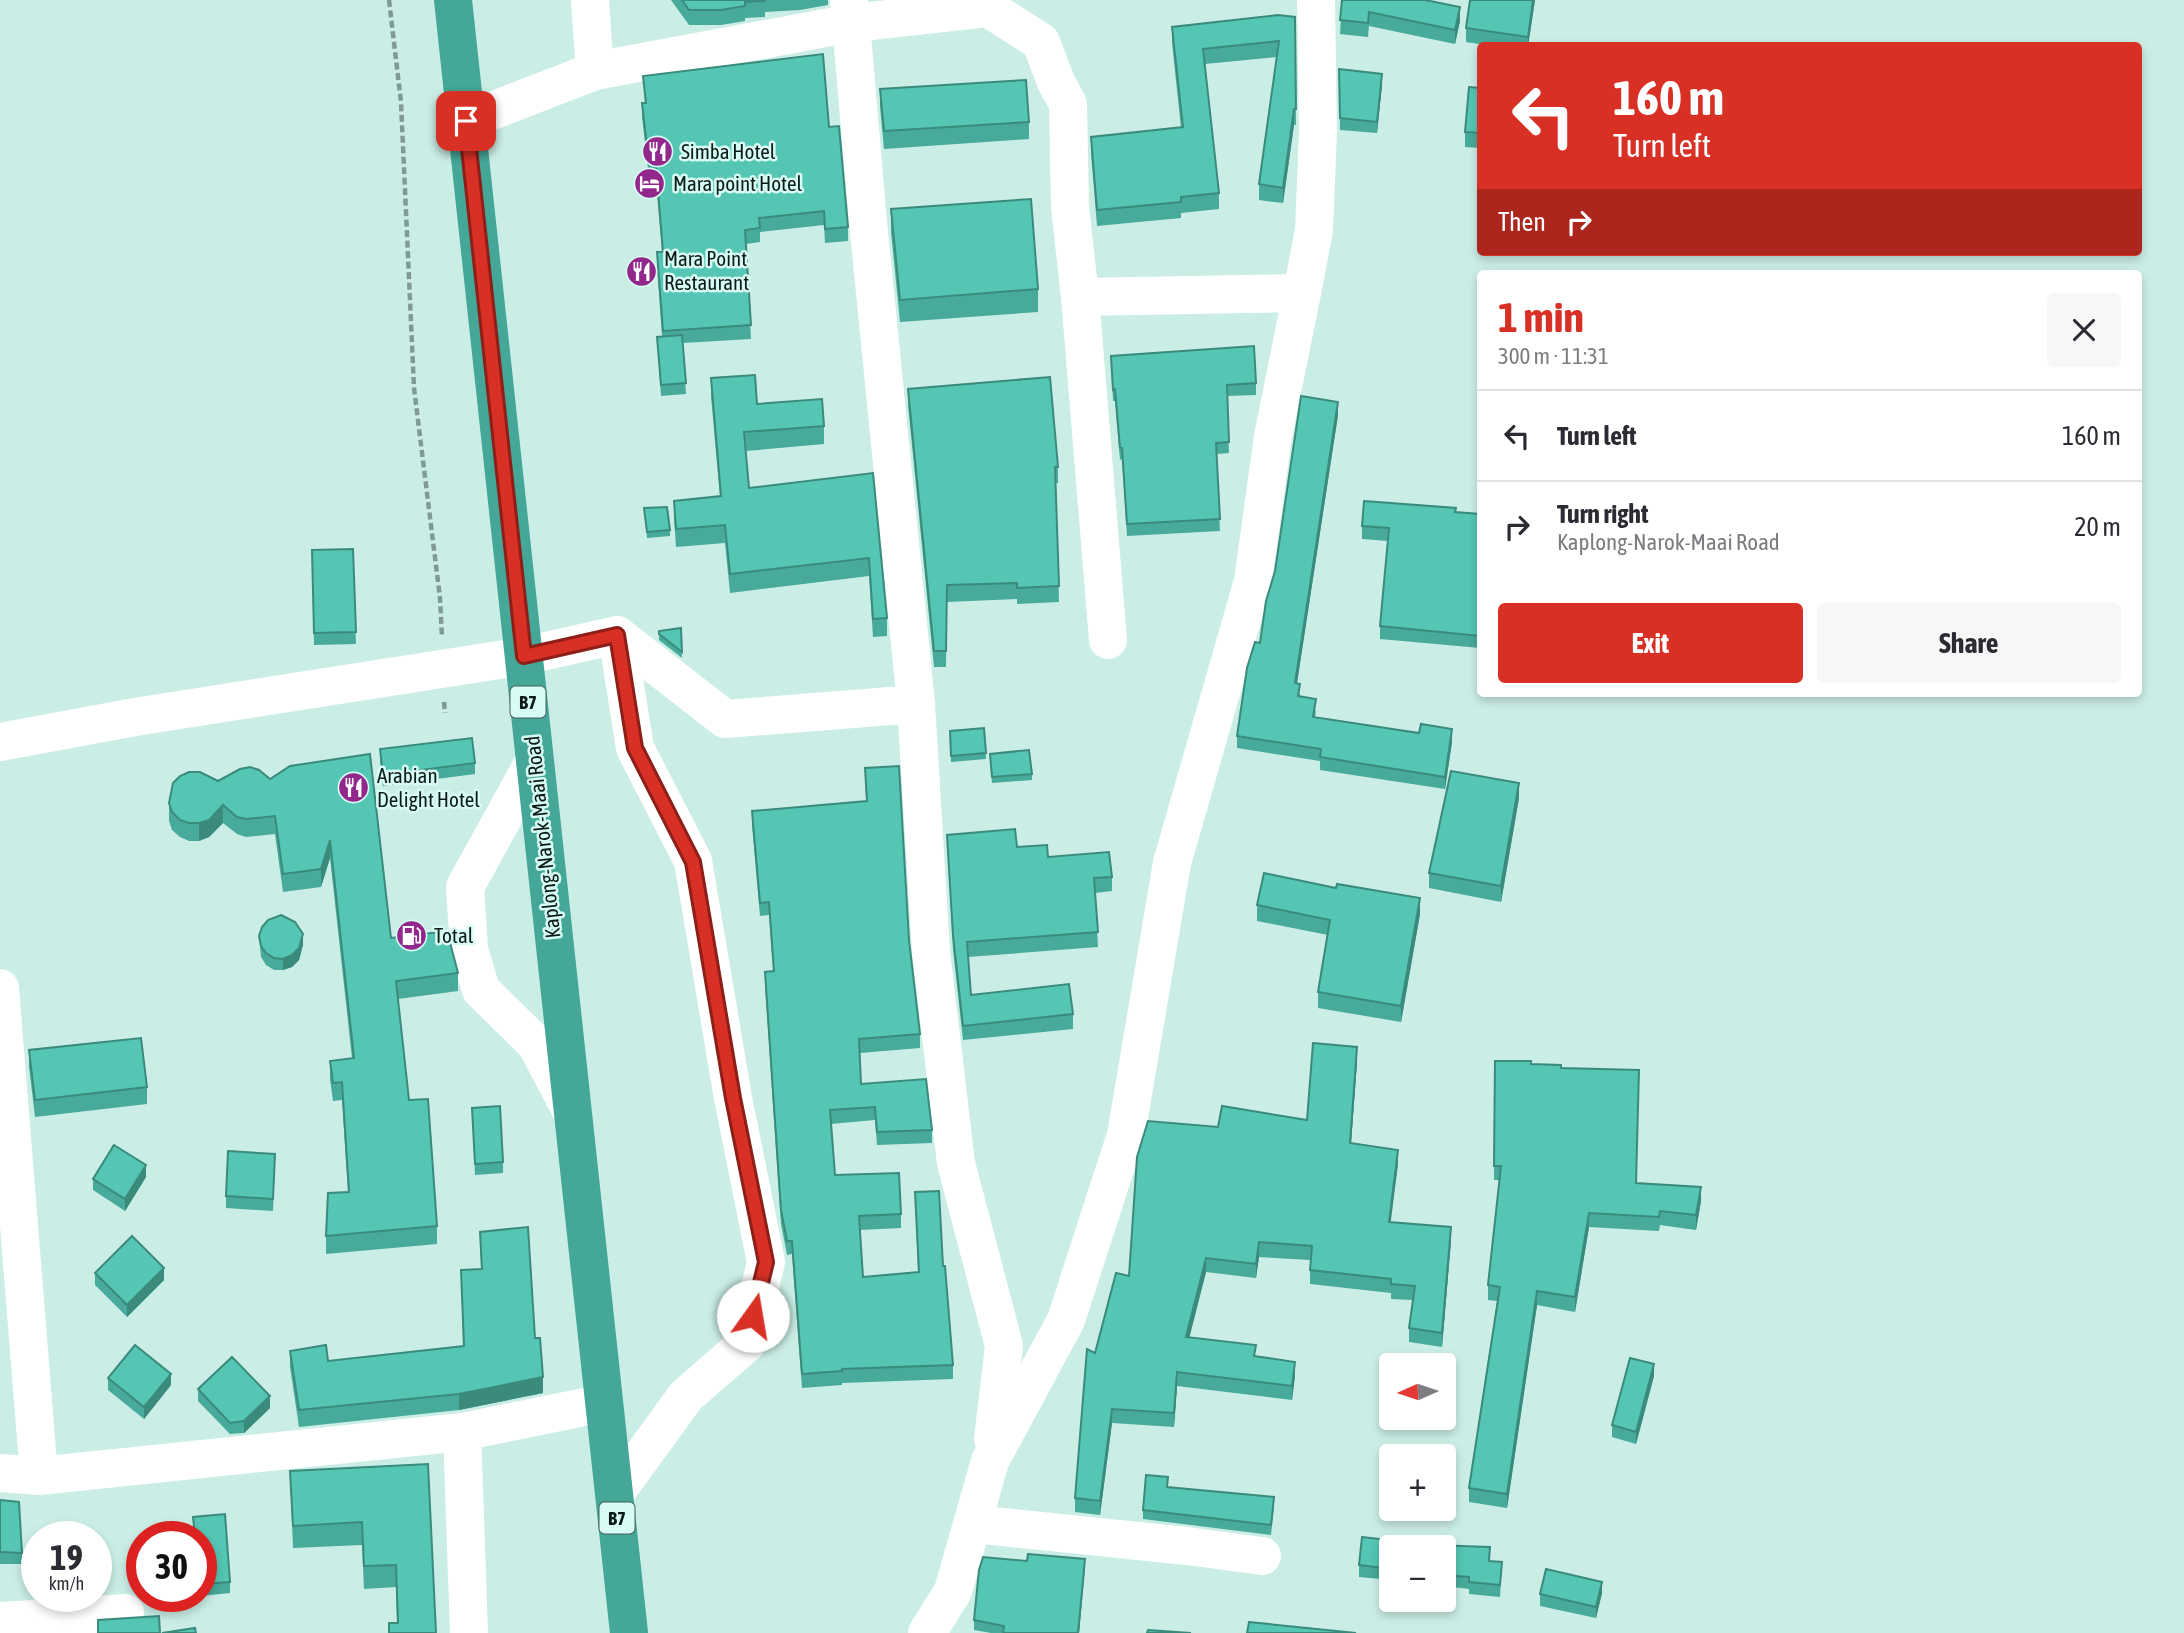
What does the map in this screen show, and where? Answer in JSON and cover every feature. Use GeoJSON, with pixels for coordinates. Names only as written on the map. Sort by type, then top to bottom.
{"type":"FeatureCollection","features":[{"type":"Feature","properties":{"kind":"highway","name":"Kaplong-Narok-Maai Road"},"geometry":{"type":"LineString","coordinates":[[453,0],[629,1633]]}},
{"type":"Feature","properties":{"kind":"street"},"geometry":{"type":"LineString","coordinates":[[590,0],[595,71]]}},
{"type":"Feature","properties":{"kind":"street"},"geometry":{"type":"LineString","coordinates":[[990,1461],[1066,1320],[1126,1135],[1172,863],[1253,581],[1273,436],[1314,230],[1318,132],[1316,0]]}},
{"type":"Feature","properties":{"kind":"street"},"geometry":{"type":"LineString","coordinates":[[466,121],[595,71],[850,11],[988,8],[1041,42],[1056,82],[1068,104],[1070,207],[1108,640]]}},
{"type":"Feature","properties":{"kind":"street"},"geometry":{"type":"LineString","coordinates":[[850,11],[916,704],[931,952],[956,1163],[1004,1346],[990,1461],[974,1524],[953,1591],[927,1633]]}},
{"type":"Feature","properties":{"kind":"street"},"geometry":{"type":"LineString","coordinates":[[1080,297],[1302,293]]}},
{"type":"Feature","properties":{"kind":"street"},"geometry":{"type":"LineString","coordinates":[[617,635],[725,719],[916,704]]}},
{"type":"Feature","properties":{"kind":"street"},"geometry":{"type":"LineString","coordinates":[[0,742],[135,717],[524,656],[617,635]]}},
{"type":"Feature","properties":{"kind":"street"},"geometry":{"type":"LineString","coordinates":[[614,1495],[686,1396],[747,1343],[766,1262],[733,1098],[693,862],[635,748],[617,635]]}},
{"type":"Feature","properties":{"kind":"street"},"geometry":{"type":"LineString","coordinates":[[535,760],[465,887],[470,949],[481,990],[536,1044],[573,1114]]}},
{"type":"Feature","properties":{"kind":"street"},"geometry":{"type":"LineString","coordinates":[[0,988],[38,1476]]}},
{"type":"Feature","properties":{"kind":"street"},"geometry":{"type":"LineString","coordinates":[[0,1474],[38,1476],[463,1432],[604,1404]]}},
{"type":"Feature","properties":{"kind":"street"},"geometry":{"type":"LineString","coordinates":[[463,1432],[469,1633]]}},
{"type":"Feature","properties":{"kind":"street"},"geometry":{"type":"LineString","coordinates":[[974,1524],[1262,1556]]}},
{"type":"Feature","properties":{"kind":"street"},"geometry":{"type":"LineString","coordinates":[[0,1621],[125,1614]]}},
{"type":"Feature","properties":{"kind":"path"},"geometry":{"type":"LineString","coordinates":[[389,0],[401,102],[414,388],[440,598],[442,649]]}},
{"type":"Feature","properties":{"kind":"path"},"geometry":{"type":"LineString","coordinates":[[444,700],[444,713]]}},
{"type":"Feature","properties":{"kind":"building"},"geometry":{"type":"Polygon","coordinates":[[[682,0],[765,1],[745,2],[745,6],[721,10],[689,10],[682,0]]]}},
{"type":"Feature","properties":{"kind":"building"},"geometry":{"type":"Polygon","coordinates":[[[1342,0],[1425,0],[1460,7],[1455,30],[1369,12],[1368,23],[1340,20],[1342,0]]]}},
{"type":"Feature","properties":{"kind":"building"},"geometry":{"type":"Polygon","coordinates":[[[1470,0],[1533,0],[1528,37],[1466,28],[1470,0]]]}},
{"type":"Feature","properties":{"kind":"building"},"geometry":{"type":"Polygon","coordinates":[[[1278,15],[1295,17],[1296,109],[1283,188],[1259,184],[1279,41],[1203,49],[1219,193],[1181,197],[1181,202],[1097,210],[1091,137],[1183,127],[1172,27],[1278,15]]]}},
{"type":"Feature","properties":{"kind":"building"},"geometry":{"type":"Polygon","coordinates":[[[823,54],[829,127],[839,126],[848,227],[825,229],[824,211],[759,218],[760,228],[745,230],[751,325],[663,331],[657,252],[663,252],[655,155],[648,155],[642,103],[646,103],[643,76],[823,54]]]}},
{"type":"Feature","properties":{"kind":"building"},"geometry":{"type":"Polygon","coordinates":[[[1339,69],[1382,74],[1377,122],[1340,118],[1339,69]]]}},
{"type":"Feature","properties":{"kind":"building"},"geometry":{"type":"Polygon","coordinates":[[[1026,80],[1029,122],[884,131],[880,89],[1026,80]]]}},
{"type":"Feature","properties":{"kind":"building"},"geometry":{"type":"Polygon","coordinates":[[[1469,87],[1477,88],[1477,133],[1465,132],[1469,87]]]}},
{"type":"Feature","properties":{"kind":"building"},"geometry":{"type":"Polygon","coordinates":[[[1031,199],[1038,289],[900,300],[891,209],[1031,199]]]}},
{"type":"Feature","properties":{"kind":"building"},"geometry":{"type":"Polygon","coordinates":[[[682,335],[686,383],[661,385],[657,337],[682,335]]]}},
{"type":"Feature","properties":{"kind":"building"},"geometry":{"type":"Polygon","coordinates":[[[1254,346],[1256,383],[1227,385],[1229,442],[1216,443],[1220,519],[1127,524],[1122,448],[1111,356],[1254,346]]]}},
{"type":"Feature","properties":{"kind":"building"},"geometry":{"type":"Polygon","coordinates":[[[755,375],[757,404],[822,399],[824,426],[744,432],[749,488],[873,473],[887,618],[873,619],[869,558],[730,574],[725,525],[676,529],[674,501],[721,496],[711,378],[755,375]]]}},
{"type":"Feature","properties":{"kind":"building"},"geometry":{"type":"Polygon","coordinates":[[[1050,377],[1058,467],[1055,467],[1059,586],[1017,588],[1017,583],[947,585],[946,651],[934,651],[908,389],[1050,377]]]}},
{"type":"Feature","properties":{"kind":"building"},"geometry":{"type":"Polygon","coordinates":[[[1301,396],[1338,402],[1295,683],[1300,684],[1298,696],[1316,699],[1313,717],[1419,733],[1421,724],[1452,729],[1445,777],[1320,757],[1321,749],[1237,736],[1247,668],[1255,642],[1260,643],[1266,601],[1275,571],[1301,396]]]}},
{"type":"Feature","properties":{"kind":"building"},"geometry":{"type":"Polygon","coordinates":[[[1364,501],[1456,508],[1455,512],[1477,514],[1477,636],[1380,626],[1389,528],[1362,526],[1364,501]]]}},
{"type":"Feature","properties":{"kind":"building"},"geometry":{"type":"Polygon","coordinates":[[[667,507],[670,530],[647,532],[644,508],[667,507]]]}},
{"type":"Feature","properties":{"kind":"building"},"geometry":{"type":"Polygon","coordinates":[[[353,549],[356,632],[314,633],[312,550],[353,549]]]}},
{"type":"Feature","properties":{"kind":"building"},"geometry":{"type":"Polygon","coordinates":[[[681,628],[682,652],[659,634],[659,631],[681,628]]]}},
{"type":"Feature","properties":{"kind":"building"},"geometry":{"type":"Polygon","coordinates":[[[984,728],[986,753],[951,756],[950,731],[984,728]]]}},
{"type":"Feature","properties":{"kind":"building"},"geometry":{"type":"Polygon","coordinates":[[[472,738],[475,763],[383,775],[380,749],[472,738]]]}},
{"type":"Feature","properties":{"kind":"building"},"geometry":{"type":"Polygon","coordinates":[[[1029,750],[1032,774],[992,777],[990,754],[1029,750]]]}},
{"type":"Feature","properties":{"kind":"building"},"geometry":{"type":"Polygon","coordinates":[[[370,754],[391,938],[447,931],[458,973],[396,981],[409,1100],[428,1099],[437,1226],[326,1236],[328,1193],[349,1192],[342,1082],[333,1083],[330,1061],[354,1058],[330,840],[321,869],[283,874],[275,816],[246,819],[237,817],[223,805],[209,820],[189,823],[180,820],[172,812],[169,803],[173,783],[189,772],[200,772],[218,781],[240,769],[250,767],[270,779],[290,766],[370,754]]]}},
{"type":"Feature","properties":{"kind":"building"},"geometry":{"type":"Polygon","coordinates":[[[899,766],[909,940],[920,1034],[859,1039],[861,1084],[926,1079],[932,1130],[877,1132],[875,1107],[830,1110],[835,1175],[899,1173],[901,1214],[859,1216],[863,1277],[919,1272],[915,1192],[939,1191],[953,1365],[842,1369],[802,1374],[792,1241],[787,1241],[781,1210],[765,972],[774,971],[769,902],[760,903],[752,811],[867,801],[865,768],[899,766]]]}},
{"type":"Feature","properties":{"kind":"building"},"geometry":{"type":"Polygon","coordinates":[[[1451,771],[1519,783],[1501,886],[1429,873],[1451,771]]]}},
{"type":"Feature","properties":{"kind":"building"},"geometry":{"type":"Polygon","coordinates":[[[1015,829],[1017,847],[1047,845],[1048,857],[1109,852],[1112,877],[1094,878],[1098,932],[967,942],[971,995],[1069,984],[1073,1014],[963,1026],[953,935],[947,835],[1015,829]]]}},
{"type":"Feature","properties":{"kind":"building"},"geometry":{"type":"Polygon","coordinates":[[[1264,873],[1336,888],[1337,884],[1420,898],[1401,1006],[1318,992],[1330,920],[1257,905],[1264,873]]]}},
{"type":"Feature","properties":{"kind":"building"},"geometry":{"type":"Polygon","coordinates":[[[281,915],[295,922],[303,934],[299,948],[283,959],[266,953],[259,936],[268,920],[281,915]]]}},
{"type":"Feature","properties":{"kind":"building"},"geometry":{"type":"Polygon","coordinates":[[[141,1038],[147,1087],[35,1100],[29,1050],[141,1038]]]}},
{"type":"Feature","properties":{"kind":"building"},"geometry":{"type":"Polygon","coordinates":[[[1313,1043],[1357,1047],[1350,1143],[1398,1150],[1389,1222],[1451,1227],[1442,1333],[1409,1328],[1415,1286],[1391,1284],[1391,1279],[1310,1270],[1312,1246],[1259,1242],[1256,1264],[1206,1258],[1186,1337],[1256,1345],[1254,1356],[1295,1362],[1292,1386],[1177,1372],[1174,1413],[1112,1409],[1100,1501],[1075,1498],[1087,1349],[1095,1353],[1116,1273],[1129,1276],[1137,1157],[1148,1121],[1218,1127],[1222,1106],[1307,1120],[1313,1043]]]}},
{"type":"Feature","properties":{"kind":"building"},"geometry":{"type":"Polygon","coordinates":[[[1495,1061],[1531,1061],[1531,1064],[1561,1065],[1561,1068],[1639,1070],[1636,1183],[1701,1187],[1696,1215],[1660,1211],[1659,1217],[1589,1213],[1575,1297],[1537,1291],[1507,1494],[1469,1488],[1500,1287],[1488,1285],[1501,1166],[1494,1166],[1495,1061]]]}},
{"type":"Feature","properties":{"kind":"building"},"geometry":{"type":"Polygon","coordinates":[[[500,1106],[503,1162],[475,1164],[472,1108],[500,1106]]]}},
{"type":"Feature","properties":{"kind":"building"},"geometry":{"type":"Polygon","coordinates":[[[114,1145],[146,1165],[125,1199],[93,1179],[114,1145]]]}},
{"type":"Feature","properties":{"kind":"building"},"geometry":{"type":"Polygon","coordinates":[[[228,1151],[275,1154],[273,1199],[226,1196],[228,1151]]]}},
{"type":"Feature","properties":{"kind":"building"},"geometry":{"type":"Polygon","coordinates":[[[528,1227],[535,1338],[540,1338],[543,1377],[459,1394],[299,1410],[290,1351],[326,1345],[328,1361],[464,1346],[461,1270],[482,1269],[480,1232],[528,1227]]]}},
{"type":"Feature","properties":{"kind":"building"},"geometry":{"type":"Polygon","coordinates":[[[132,1236],[164,1268],[127,1305],[95,1273],[132,1236]]]}},
{"type":"Feature","properties":{"kind":"building"},"geometry":{"type":"Polygon","coordinates":[[[135,1345],[171,1374],[144,1407],[108,1378],[135,1345]]]}},
{"type":"Feature","properties":{"kind":"building"},"geometry":{"type":"Polygon","coordinates":[[[232,1357],[270,1396],[244,1421],[230,1423],[198,1389],[232,1357]]]}},
{"type":"Feature","properties":{"kind":"building"},"geometry":{"type":"Polygon","coordinates":[[[1630,1358],[1654,1364],[1636,1432],[1612,1425],[1630,1358]]]}},
{"type":"Feature","properties":{"kind":"building"},"geometry":{"type":"Polygon","coordinates":[[[428,1464],[436,1633],[389,1633],[389,1623],[398,1623],[396,1565],[364,1566],[362,1522],[293,1526],[290,1471],[428,1464]]]}},
{"type":"Feature","properties":{"kind":"building"},"geometry":{"type":"Polygon","coordinates":[[[1146,1475],[1168,1477],[1167,1487],[1274,1497],[1271,1525],[1143,1510],[1146,1475]]]}},
{"type":"Feature","properties":{"kind":"building"},"geometry":{"type":"Polygon","coordinates":[[[0,1500],[19,1502],[21,1553],[0,1552],[0,1500]]]}},
{"type":"Feature","properties":{"kind":"building"},"geometry":{"type":"Polygon","coordinates":[[[225,1514],[230,1582],[217,1583],[217,1521],[193,1521],[193,1517],[225,1514]]]}},
{"type":"Feature","properties":{"kind":"building"},"geometry":{"type":"Polygon","coordinates":[[[1362,1537],[1379,1539],[1379,1568],[1359,1565],[1362,1537]]]}},
{"type":"Feature","properties":{"kind":"building"},"geometry":{"type":"Polygon","coordinates":[[[1456,1546],[1490,1547],[1489,1561],[1502,1562],[1500,1585],[1469,1582],[1469,1577],[1456,1576],[1456,1546]]]}},
{"type":"Feature","properties":{"kind":"building"},"geometry":{"type":"Polygon","coordinates":[[[1028,1554],[1085,1559],[1078,1633],[1003,1633],[1004,1626],[974,1620],[979,1570],[983,1557],[1027,1561],[1028,1554]]]}},
{"type":"Feature","properties":{"kind":"building"},"geometry":{"type":"Polygon","coordinates":[[[1546,1569],[1602,1582],[1596,1607],[1540,1594],[1546,1569]]]}},
{"type":"Feature","properties":{"kind":"building"},"geometry":{"type":"Polygon","coordinates":[[[159,1616],[160,1633],[98,1633],[98,1620],[159,1616]]]}},
{"type":"Feature","properties":{"kind":"building"},"geometry":{"type":"Polygon","coordinates":[[[1249,1622],[1356,1633],[1247,1633],[1249,1622]]]}},
{"type":"Feature","properties":{"kind":"building"},"geometry":{"type":"Polygon","coordinates":[[[195,1628],[196,1633],[162,1633],[195,1628]]]}},
{"type":"Feature","properties":{"kind":"building"},"geometry":{"type":"Polygon","coordinates":[[[1148,1630],[1191,1633],[1147,1633],[1148,1630]]]}},
{"type":"Feature","properties":{"kind":"place","name":"Simba Hotel"},"geometry":{"type":"Point","coordinates":[658,152]}},
{"type":"Feature","properties":{"kind":"place","name":"Mara point Hotel"},"geometry":{"type":"Point","coordinates":[650,184]}},
{"type":"Feature","properties":{"kind":"place","name":"Mara Point Restaurant"},"geometry":{"type":"Point","coordinates":[641,271]}},
{"type":"Feature","properties":{"kind":"place","name":"Arabian Delight Hotel"},"geometry":{"type":"Point","coordinates":[354,788]}},
{"type":"Feature","properties":{"kind":"place","name":"Total"},"geometry":{"type":"Point","coordinates":[411,936]}},
{"type":"Feature","properties":{"kind":"route"},"geometry":{"type":"LineString","coordinates":[[466,121],[524,656],[617,635],[635,748],[693,862],[733,1098],[766,1262],[753,1316]]}}]}
